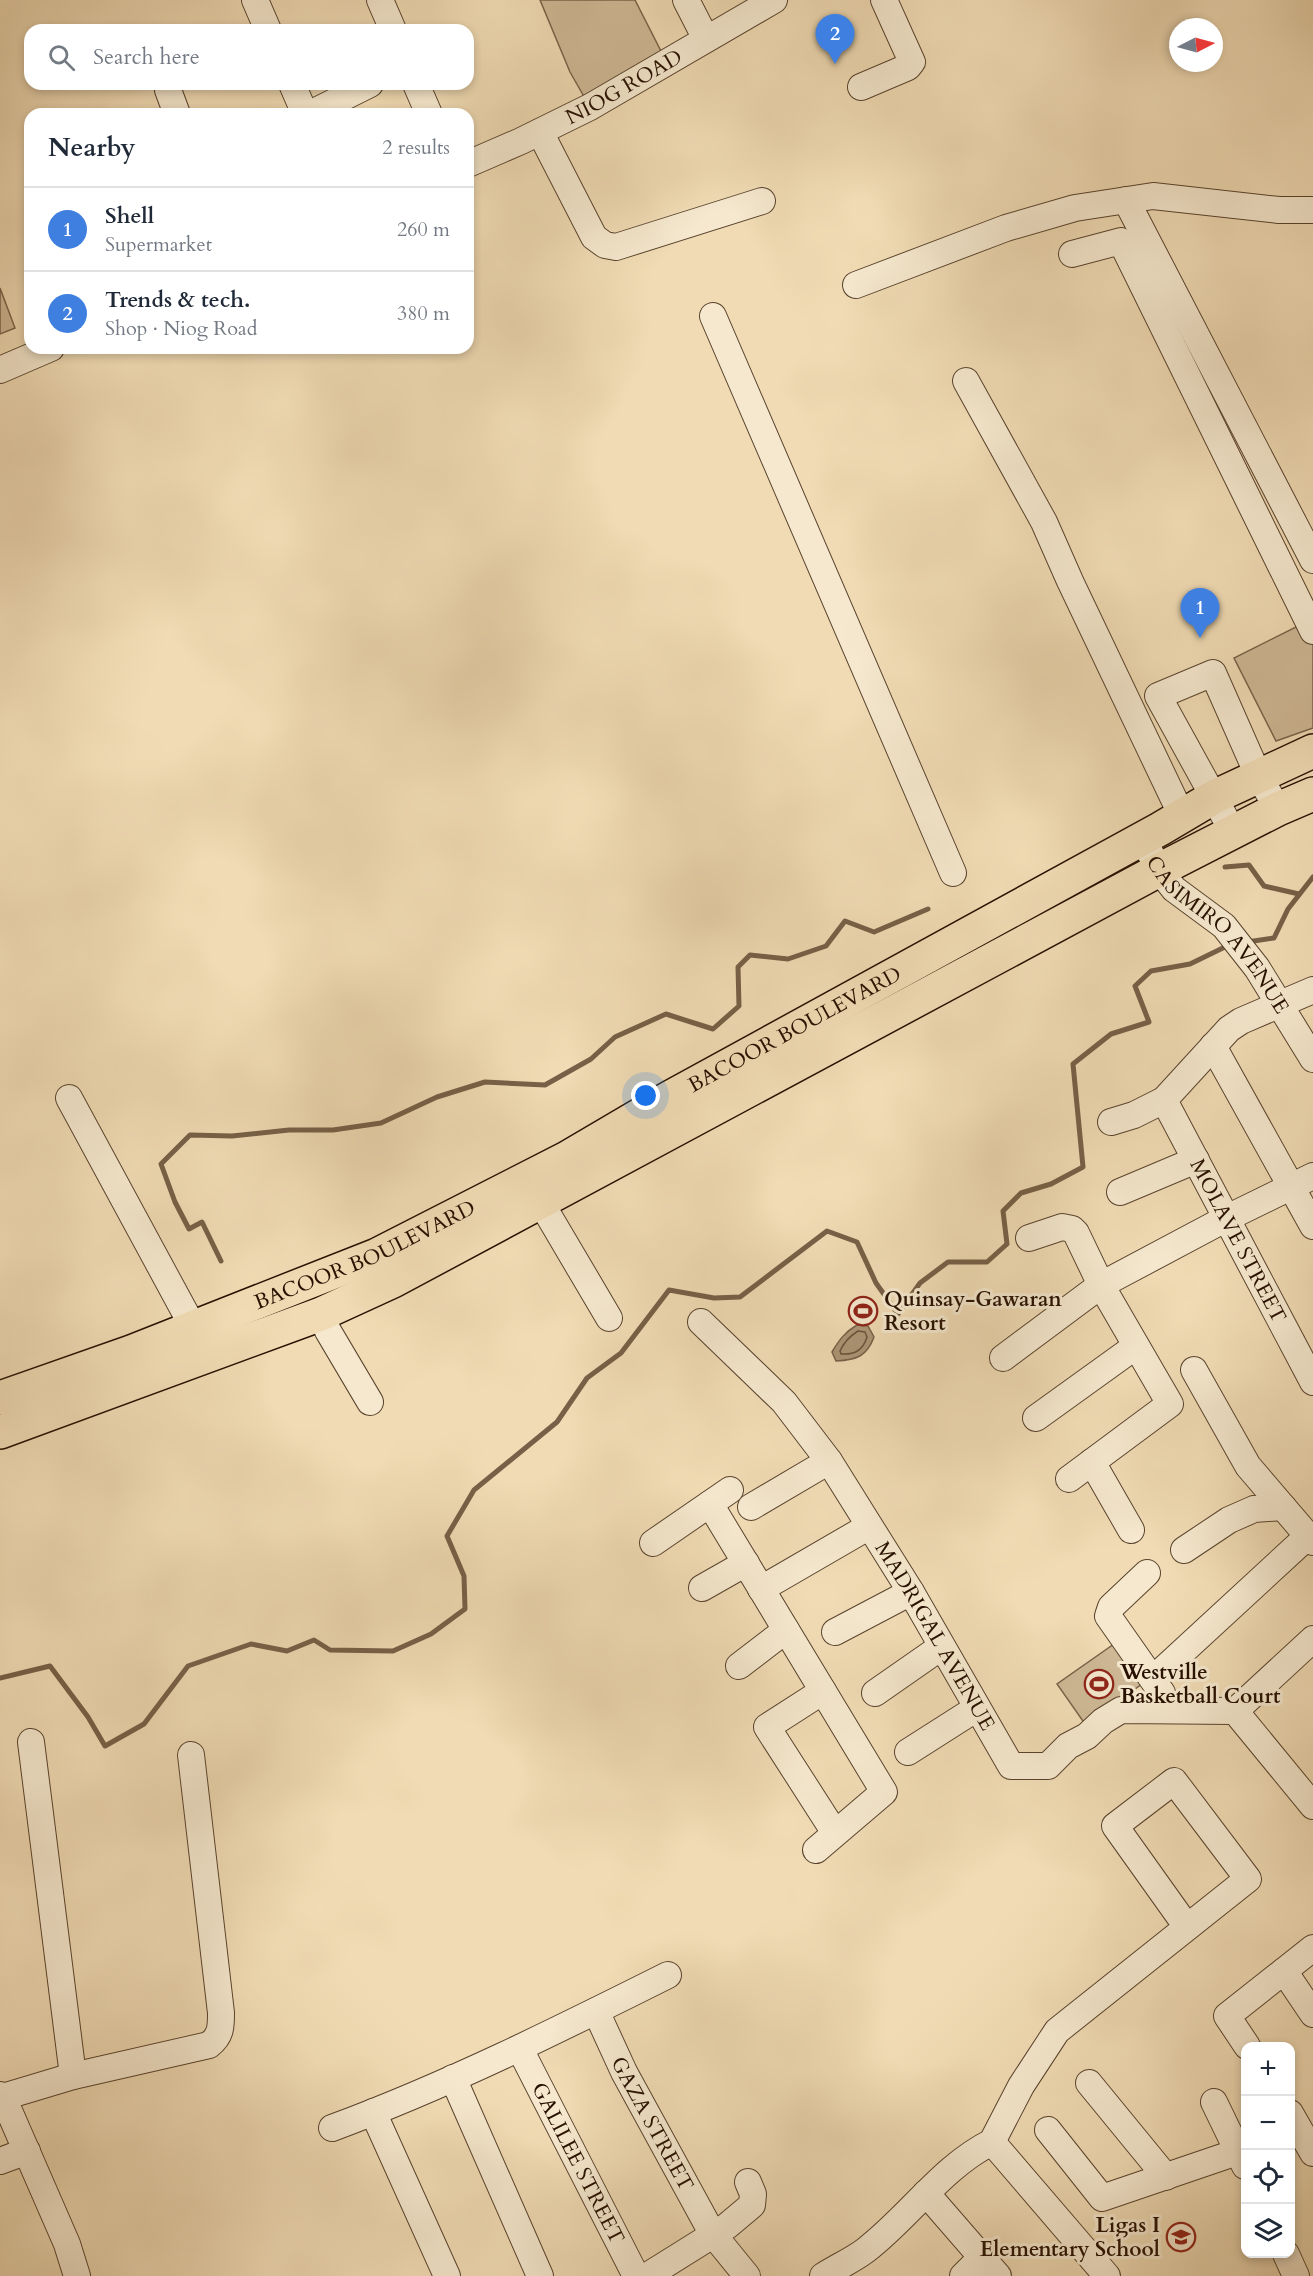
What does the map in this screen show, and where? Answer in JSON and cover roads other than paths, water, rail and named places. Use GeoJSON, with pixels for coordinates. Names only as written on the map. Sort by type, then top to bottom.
{"type":"FeatureCollection","features":[{"type":"Feature","properties":{"kind":"main road","name":"BACOOR BOULEVARD"},"geometry":{"type":"LineString","coordinates":[[0,1398],[193,1328],[377,1255],[567,1158],[669,1098],[1214,797],[1313,751]]}},
{"type":"Feature","properties":{"kind":"main road","name":"BACOOR BOULEVARD"},"geometry":{"type":"LineString","coordinates":[[0,1432],[321,1314],[393,1281],[1159,870],[1278,809],[1313,794]]}},
{"type":"Feature","properties":{"kind":"street"},"geometry":{"type":"LineString","coordinates":[[255,0],[265,24]]}},
{"type":"Feature","properties":{"kind":"street"},"geometry":{"type":"LineString","coordinates":[[380,0],[390,24]]}},
{"type":"Feature","properties":{"kind":"street"},"geometry":{"type":"LineString","coordinates":[[686,0],[706,39]]}},
{"type":"Feature","properties":{"kind":"street","name":"NIOG ROAD"},"geometry":{"type":"LineString","coordinates":[[474,161],[590,107],[774,0]]}},
{"type":"Feature","properties":{"kind":"street"},"geometry":{"type":"LineString","coordinates":[[861,87],[908,67],[912,62],[884,0]]}},
{"type":"Feature","properties":{"kind":"street"},"geometry":{"type":"LineString","coordinates":[[168,90],[175,108]]}},
{"type":"Feature","properties":{"kind":"street"},"geometry":{"type":"LineString","coordinates":[[295,90],[304,108]]}},
{"type":"Feature","properties":{"kind":"street"},"geometry":{"type":"LineString","coordinates":[[320,108],[357,90]]}},
{"type":"Feature","properties":{"kind":"street"},"geometry":{"type":"LineString","coordinates":[[419,90],[426,108]]}},
{"type":"Feature","properties":{"kind":"street"},"geometry":{"type":"LineString","coordinates":[[540,132],[594,237],[605,245],[616,247],[762,201]]}},
{"type":"Feature","properties":{"kind":"street"},"geometry":{"type":"LineString","coordinates":[[856,285],[1006,228],[1075,208],[1153,196],[1279,210],[1313,210]]}},
{"type":"Feature","properties":{"kind":"street"},"geometry":{"type":"LineString","coordinates":[[1126,200],[1313,560]]}},
{"type":"Feature","properties":{"kind":"street"},"geometry":{"type":"LineString","coordinates":[[1072,254],[1121,241],[1313,631]]}},
{"type":"Feature","properties":{"kind":"street"},"geometry":{"type":"LineString","coordinates":[[713,316],[953,873]]}},
{"type":"Feature","properties":{"kind":"street"},"geometry":{"type":"LineString","coordinates":[[0,370],[37,354]]}},
{"type":"Feature","properties":{"kind":"street"},"geometry":{"type":"LineString","coordinates":[[966,381],[1044,522],[1182,816]]}},
{"type":"Feature","properties":{"kind":"street"},"geometry":{"type":"LineString","coordinates":[[1233,832],[1158,696],[1212,673],[1258,775],[1278,809]]}},
{"type":"Feature","properties":{"kind":"street","name":"CASIMIRO AVENUE"},"geometry":{"type":"LineString","coordinates":[[1143,838],[1159,870],[1174,889],[1224,926],[1256,966],[1313,1059]]}},
{"type":"Feature","properties":{"kind":"street"},"geometry":{"type":"LineString","coordinates":[[1111,1122],[1134,1115],[1164,1100],[1229,1029],[1313,990]]}},
{"type":"Feature","properties":{"kind":"street"},"geometry":{"type":"LineString","coordinates":[[1213,1046],[1302,1181],[1313,1226]]}},
{"type":"Feature","properties":{"kind":"street"},"geometry":{"type":"LineString","coordinates":[[69,1098],[193,1328]]}},
{"type":"Feature","properties":{"kind":"street","name":"MOLAVE STREET"},"geometry":{"type":"LineString","coordinates":[[1164,1100],[1313,1382]]}},
{"type":"Feature","properties":{"kind":"street"},"geometry":{"type":"LineString","coordinates":[[1120,1192],[1196,1160]]}},
{"type":"Feature","properties":{"kind":"street"},"geometry":{"type":"LineString","coordinates":[[1003,1358],[1101,1285],[1302,1181]]}},
{"type":"Feature","properties":{"kind":"street"},"geometry":{"type":"LineString","coordinates":[[540,1201],[609,1318]]}},
{"type":"Feature","properties":{"kind":"street"},"geometry":{"type":"LineString","coordinates":[[1029,1238],[1062,1227],[1072,1229],[1101,1285],[1170,1404],[1069,1479]]}},
{"type":"Feature","properties":{"kind":"street"},"geometry":{"type":"LineString","coordinates":[[321,1314],[328,1331],[370,1402]]}},
{"type":"Feature","properties":{"kind":"street","name":"MADRIGAL AVENUE"},"geometry":{"type":"LineString","coordinates":[[701,1322],[784,1402],[829,1461],[868,1527],[911,1592],[1011,1766],[1048,1766],[1068,1746],[1087,1736],[1103,1721],[1121,1710],[1235,1711]]}},
{"type":"Feature","properties":{"kind":"street"},"geometry":{"type":"LineString","coordinates":[[1036,1419],[1136,1346]]}},
{"type":"Feature","properties":{"kind":"street"},"geometry":{"type":"LineString","coordinates":[[1153,1679],[1310,1539],[1248,1466],[1194,1370]]}},
{"type":"Feature","properties":{"kind":"street"},"geometry":{"type":"LineString","coordinates":[[751,1507],[829,1461]]}},
{"type":"Feature","properties":{"kind":"street"},"geometry":{"type":"LineString","coordinates":[[1092,1462],[1131,1530]]}},
{"type":"Feature","properties":{"kind":"street"},"geometry":{"type":"LineString","coordinates":[[653,1543],[720,1497],[746,1563],[884,1792],[816,1850]]}},
{"type":"Feature","properties":{"kind":"street"},"geometry":{"type":"LineString","coordinates":[[1184,1550],[1229,1520],[1254,1509],[1283,1507]]}},
{"type":"Feature","properties":{"kind":"street"},"geometry":{"type":"LineString","coordinates":[[761,1589],[868,1527]]}},
{"type":"Feature","properties":{"kind":"street"},"geometry":{"type":"LineString","coordinates":[[702,1588],[746,1563]]}},
{"type":"Feature","properties":{"kind":"street"},"geometry":{"type":"LineString","coordinates":[[1147,1573],[1111,1607],[1108,1616],[1175,1710]]}},
{"type":"Feature","properties":{"kind":"street"},"geometry":{"type":"LineString","coordinates":[[836,1632],[911,1592]]}},
{"type":"Feature","properties":{"kind":"street"},"geometry":{"type":"LineString","coordinates":[[739,1666],[786,1630]]}},
{"type":"Feature","properties":{"kind":"street"},"geometry":{"type":"LineString","coordinates":[[1313,1639],[1235,1711],[1313,1806]]}},
{"type":"Feature","properties":{"kind":"street"},"geometry":{"type":"LineString","coordinates":[[875,1693],[941,1647]]}},
{"type":"Feature","properties":{"kind":"street"},"geometry":{"type":"LineString","coordinates":[[823,1691],[767,1727],[836,1833]]}},
{"type":"Feature","properties":{"kind":"street"},"geometry":{"type":"LineString","coordinates":[[908,1752],[977,1708]]}},
{"type":"Feature","properties":{"kind":"street"},"geometry":{"type":"LineString","coordinates":[[31,1742],[73,2076]]}},
{"type":"Feature","properties":{"kind":"street"},"geometry":{"type":"LineString","coordinates":[[77,2276],[67,2244],[1,2096],[73,2076],[209,2045],[217,2039],[221,2028],[221,2013],[191,1755]]}},
{"type":"Feature","properties":{"kind":"street"},"geometry":{"type":"LineString","coordinates":[[823,2276],[866,2250],[926,2193],[978,2149],[992,2142],[1021,2086],[1057,2031],[1248,1879],[1174,1781],[1114,1826],[1187,1927]]}},
{"type":"Feature","properties":{"kind":"street"},"geometry":{"type":"LineString","coordinates":[[1244,2042],[1227,2016],[1313,1948]]}},
{"type":"Feature","properties":{"kind":"street"},"geometry":{"type":"LineString","coordinates":[[1284,1971],[1313,2014]]}},
{"type":"Feature","properties":{"kind":"street"},"geometry":{"type":"LineString","coordinates":[[332,2128],[520,2049],[668,1976]]}},
{"type":"Feature","properties":{"kind":"street","name":"GAZA STREET"},"geometry":{"type":"LineString","coordinates":[[596,2011],[624,2072],[712,2233],[747,2276]]}},
{"type":"Feature","properties":{"kind":"street","name":"GALILEE STREET"},"geometry":{"type":"LineString","coordinates":[[520,2049],[636,2276]]}},
{"type":"Feature","properties":{"kind":"street"},"geometry":{"type":"LineString","coordinates":[[453,2078],[540,2276]]}},
{"type":"Feature","properties":{"kind":"street"},"geometry":{"type":"LineString","coordinates":[[1089,2083],[1166,2177]]}},
{"type":"Feature","properties":{"kind":"street"},"geometry":{"type":"LineString","coordinates":[[1214,2102],[1241,2152]]}},
{"type":"Feature","properties":{"kind":"street"},"geometry":{"type":"LineString","coordinates":[[373,2112],[447,2276]]}},
{"type":"Feature","properties":{"kind":"street"},"geometry":{"type":"LineString","coordinates":[[1295,2122],[1313,2153]]}},
{"type":"Feature","properties":{"kind":"street"},"geometry":{"type":"LineString","coordinates":[[1048,2130],[1102,2198],[1166,2177],[1241,2157]]}},
{"type":"Feature","properties":{"kind":"street"},"geometry":{"type":"LineString","coordinates":[[992,2142],[1107,2276]]}},
{"type":"Feature","properties":{"kind":"street"},"geometry":{"type":"LineString","coordinates":[[0,2161],[27,2151]]}},
{"type":"Feature","properties":{"kind":"street"},"geometry":{"type":"LineString","coordinates":[[647,2276],[712,2233],[727,2226],[752,2205],[754,2198],[748,2182]]}},
{"type":"Feature","properties":{"kind":"street"},"geometry":{"type":"LineString","coordinates":[[926,2193],[990,2267],[963,2276]]}},
{"type":"Feature","properties":{"kind":"street"},"geometry":{"type":"LineString","coordinates":[[1288,2258],[1296,2276]]}},
{"type":"Feature","properties":{"kind":"water"},"geometry":{"type":"Polygon","coordinates":[[[857,1325],[868,1326],[874,1337],[868,1349],[860,1356],[850,1360],[836,1361],[832,1352],[849,1330],[857,1325]]]}},
{"type":"Feature","properties":{"kind":"waterway"},"geometry":{"type":"LineString","coordinates":[[1225,867],[1249,865],[1264,886],[1299,894]]}},
{"type":"Feature","properties":{"kind":"waterway"},"geometry":{"type":"LineString","coordinates":[[1247,942],[1274,938],[1288,909],[1313,877]]}},
{"type":"Feature","properties":{"kind":"waterway"},"geometry":{"type":"LineString","coordinates":[[221,1261],[202,1222],[189,1229],[175,1202],[161,1164],[190,1135],[232,1136],[289,1130],[333,1130],[381,1123],[437,1097],[485,1082],[545,1085],[591,1059],[615,1037],[666,1014],[713,1029],[739,1006],[738,967],[750,955],[788,959],[826,946],[845,921],[874,932],[928,909]]}},
{"type":"Feature","properties":{"kind":"waterway"},"geometry":{"type":"LineString","coordinates":[[0,1678],[50,1666],[88,1717],[105,1746],[144,1724],[188,1666],[251,1644],[287,1651],[314,1640],[330,1650],[393,1651],[431,1634],[465,1609],[464,1576],[447,1536],[474,1490],[557,1422],[587,1378],[621,1353],[669,1290],[714,1298],[740,1297],[827,1231],[857,1242],[876,1283],[898,1314],[920,1283],[948,1262],[987,1262],[1007,1244],[1003,1211],[1021,1193],[1051,1184],[1083,1167],[1073,1064],[1111,1034],[1149,1022],[1135,986],[1151,971],[1190,964],[1229,945]]}},
{"type":"Feature","properties":{"kind":"place","name":"Trends & tech."},"geometry":{"type":"Point","coordinates":[835,64]}},
{"type":"Feature","properties":{"kind":"place","name":"Shell"},"geometry":{"type":"Point","coordinates":[1200,638]}},
{"type":"Feature","properties":{"kind":"place","name":"Quinsay-Gawaran Resort"},"geometry":{"type":"Point","coordinates":[863,1311]}},
{"type":"Feature","properties":{"kind":"place","name":"Westville Basketball Court"},"geometry":{"type":"Point","coordinates":[1099,1684]}},
{"type":"Feature","properties":{"kind":"place","name":"Ligas I Elementary School"},"geometry":{"type":"Point","coordinates":[1181,2237]}}]}
